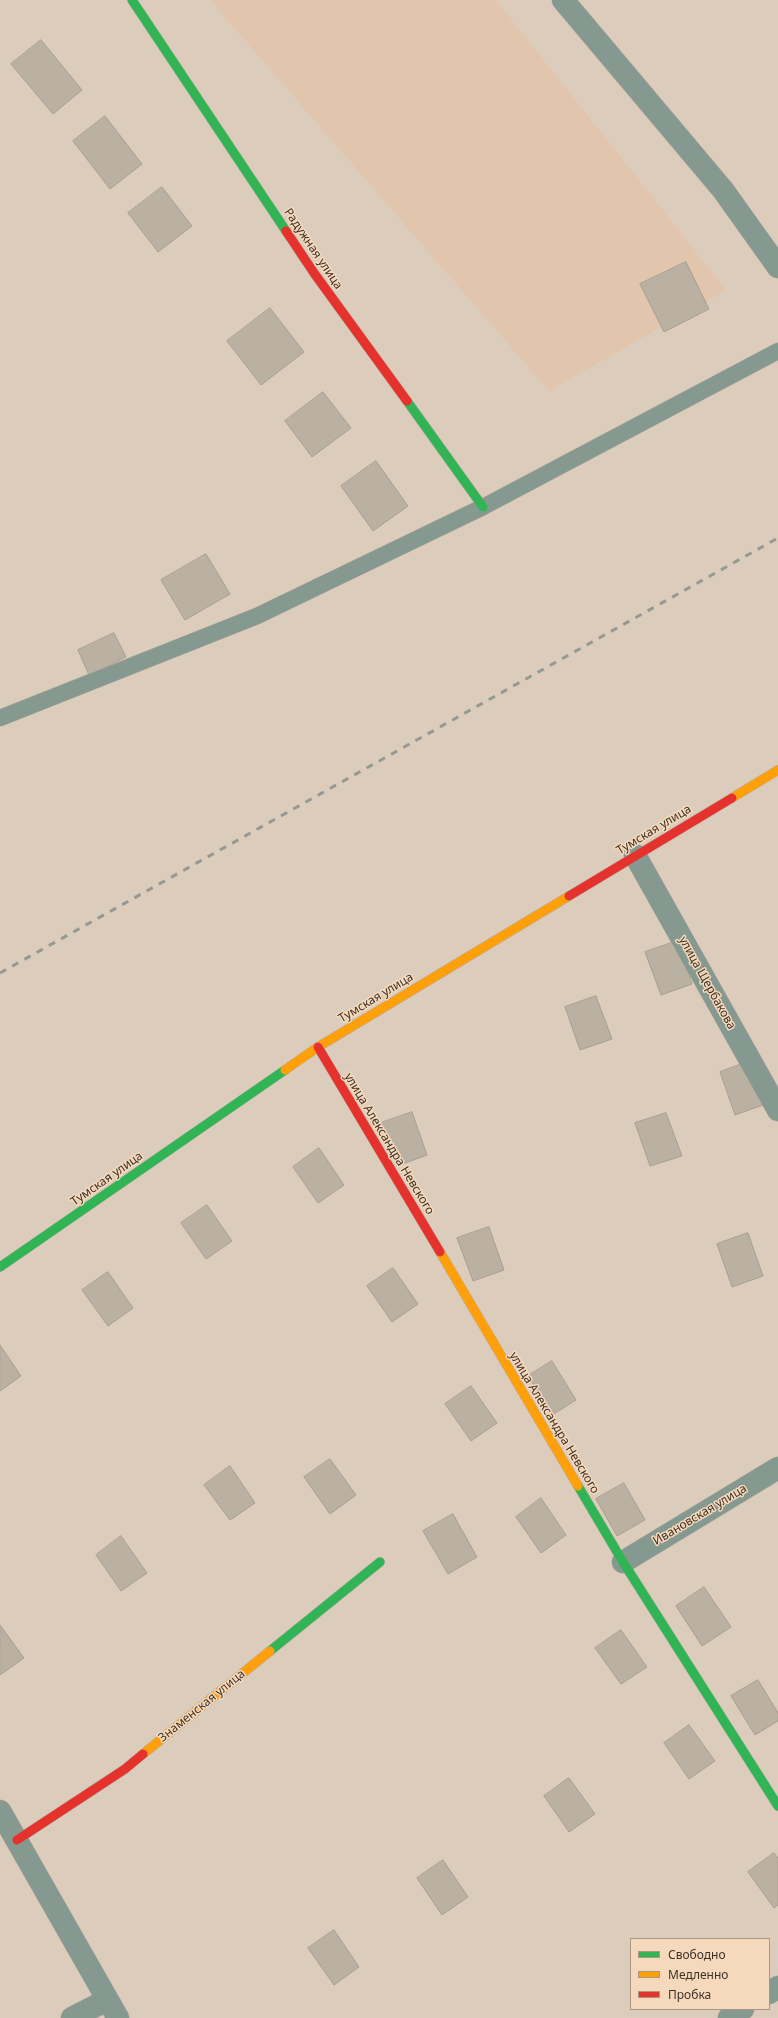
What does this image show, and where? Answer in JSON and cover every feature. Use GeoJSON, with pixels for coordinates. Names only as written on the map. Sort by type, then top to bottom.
{"type":"FeatureCollection","features":[{"type":"Feature","properties":{"kind":"street","name":"Радужная улица"},"geometry":{"type":"LineString","coordinates":[[132,0],[314,273],[482,506]]}},
{"type":"Feature","properties":{"kind":"street"},"geometry":{"type":"LineString","coordinates":[[563,0],[723,190],[778,267]]}},
{"type":"Feature","properties":{"kind":"street","name":"Тумская улица"},"geometry":{"type":"LineString","coordinates":[[0,1267],[318,1047],[778,770]]}},
{"type":"Feature","properties":{"kind":"street","name":"улица Щербакова"},"geometry":{"type":"LineString","coordinates":[[635,855],[778,1110]]}},
{"type":"Feature","properties":{"kind":"street","name":"улица Александра Невского"},"geometry":{"type":"LineString","coordinates":[[318,1047],[623,1562],[778,1806]]}},
{"type":"Feature","properties":{"kind":"street","name":"Ивановская улица"},"geometry":{"type":"LineString","coordinates":[[623,1562],[778,1468]]}},
{"type":"Feature","properties":{"kind":"street","name":"Знаменская улица"},"geometry":{"type":"LineString","coordinates":[[16,1840],[124,1769],[380,1562]]}},
{"type":"Feature","properties":{"kind":"street"},"geometry":{"type":"LineString","coordinates":[[0,1810],[113,2009],[72,2018]]}},
{"type":"Feature","properties":{"kind":"street"},"geometry":{"type":"LineString","coordinates":[[729,2018],[741,2010]]}},
{"type":"Feature","properties":{"kind":"lane"},"geometry":{"type":"LineString","coordinates":[[0,718],[257,616],[482,506],[778,351]]}},
{"type":"Feature","properties":{"kind":"shaded area"},"geometry":{"type":"Polygon","coordinates":[[[210,0],[496,0],[726,290],[549,391],[210,0]]]}},
{"type":"Feature","properties":{"kind":"building"},"geometry":{"type":"Polygon","coordinates":[[[41,40],[82,90],[53,114],[11,64],[41,40]]]}},
{"type":"Feature","properties":{"kind":"building"},"geometry":{"type":"Polygon","coordinates":[[[105,116],[142,164],[110,189],[73,141],[105,116]]]}},
{"type":"Feature","properties":{"kind":"building"},"geometry":{"type":"Polygon","coordinates":[[[162,187],[192,226],[158,252],[128,213],[162,187]]]}},
{"type":"Feature","properties":{"kind":"building"},"geometry":{"type":"Polygon","coordinates":[[[686,262],[709,309],[664,332],[640,284],[686,262]]]}},
{"type":"Feature","properties":{"kind":"building"},"geometry":{"type":"Polygon","coordinates":[[[270,308],[304,352],[261,385],[227,341],[270,308]]]}},
{"type":"Feature","properties":{"kind":"building"},"geometry":{"type":"Polygon","coordinates":[[[323,392],[351,428],[312,457],[285,421],[323,392]]]}},
{"type":"Feature","properties":{"kind":"building"},"geometry":{"type":"Polygon","coordinates":[[[376,461],[408,506],[373,531],[341,486],[376,461]]]}},
{"type":"Feature","properties":{"kind":"building"},"geometry":{"type":"Polygon","coordinates":[[[206,554],[230,594],[185,620],[161,580],[206,554]]]}},
{"type":"Feature","properties":{"kind":"building"},"geometry":{"type":"Polygon","coordinates":[[[114,633],[126,657],[89,675],[78,650],[114,633]]]}},
{"type":"Feature","properties":{"kind":"building"},"geometry":{"type":"Polygon","coordinates":[[[677,941],[692,984],[661,995],[645,952],[677,941]]]}},
{"type":"Feature","properties":{"kind":"building"},"geometry":{"type":"Polygon","coordinates":[[[596,996],[612,1039],[580,1050],[565,1007],[596,996]]]}},
{"type":"Feature","properties":{"kind":"building"},"geometry":{"type":"Polygon","coordinates":[[[750,1061],[766,1104],[735,1115],[720,1072],[750,1061]]]}},
{"type":"Feature","properties":{"kind":"building"},"geometry":{"type":"Polygon","coordinates":[[[412,1112],[427,1155],[397,1166],[381,1123],[412,1112]]]}},
{"type":"Feature","properties":{"kind":"building"},"geometry":{"type":"Polygon","coordinates":[[[666,1113],[682,1156],[650,1166],[635,1123],[666,1113]]]}},
{"type":"Feature","properties":{"kind":"building"},"geometry":{"type":"Polygon","coordinates":[[[319,1148],[344,1185],[318,1203],[293,1167],[319,1148]]]}},
{"type":"Feature","properties":{"kind":"building"},"geometry":{"type":"Polygon","coordinates":[[[207,1205],[232,1241],[206,1259],[181,1223],[207,1205]]]}},
{"type":"Feature","properties":{"kind":"building"},"geometry":{"type":"Polygon","coordinates":[[[489,1227],[504,1270],[473,1281],[457,1238],[489,1227]]]}},
{"type":"Feature","properties":{"kind":"building"},"geometry":{"type":"Polygon","coordinates":[[[748,1233],[763,1276],[732,1287],[717,1244],[748,1233]]]}},
{"type":"Feature","properties":{"kind":"building"},"geometry":{"type":"Polygon","coordinates":[[[393,1268],[418,1304],[392,1322],[367,1286],[393,1268]]]}},
{"type":"Feature","properties":{"kind":"building"},"geometry":{"type":"Polygon","coordinates":[[[108,1272],[133,1308],[108,1326],[82,1290],[108,1272]]]}},
{"type":"Feature","properties":{"kind":"building"},"geometry":{"type":"Polygon","coordinates":[[[0,1345],[21,1376],[0,1391],[0,1345]]]}},
{"type":"Feature","properties":{"kind":"building"},"geometry":{"type":"Polygon","coordinates":[[[552,1361],[576,1400],[552,1415],[528,1376],[552,1361]]]}},
{"type":"Feature","properties":{"kind":"building"},"geometry":{"type":"Polygon","coordinates":[[[471,1386],[497,1423],[471,1441],[445,1404],[471,1386]]]}},
{"type":"Feature","properties":{"kind":"building"},"geometry":{"type":"Polygon","coordinates":[[[330,1459],[356,1495],[330,1514],[304,1477],[330,1459]]]}},
{"type":"Feature","properties":{"kind":"building"},"geometry":{"type":"Polygon","coordinates":[[[230,1466],[255,1503],[230,1520],[204,1485],[230,1466]]]}},
{"type":"Feature","properties":{"kind":"building"},"geometry":{"type":"Polygon","coordinates":[[[624,1483],[645,1520],[617,1536],[596,1499],[624,1483]]]}},
{"type":"Feature","properties":{"kind":"building"},"geometry":{"type":"Polygon","coordinates":[[[541,1498],[566,1535],[541,1553],[516,1517],[541,1498]]]}},
{"type":"Feature","properties":{"kind":"building"},"geometry":{"type":"Polygon","coordinates":[[[453,1514],[477,1557],[448,1574],[423,1531],[453,1514]]]}},
{"type":"Feature","properties":{"kind":"building"},"geometry":{"type":"Polygon","coordinates":[[[121,1536],[147,1573],[121,1591],[96,1555],[121,1536]]]}},
{"type":"Feature","properties":{"kind":"building"},"geometry":{"type":"Polygon","coordinates":[[[704,1587],[731,1627],[702,1646],[676,1606],[704,1587]]]}},
{"type":"Feature","properties":{"kind":"building"},"geometry":{"type":"Polygon","coordinates":[[[0,1625],[24,1658],[0,1675],[0,1625]]]}},
{"type":"Feature","properties":{"kind":"building"},"geometry":{"type":"Polygon","coordinates":[[[621,1630],[647,1667],[621,1684],[595,1648],[621,1630]]]}},
{"type":"Feature","properties":{"kind":"building"},"geometry":{"type":"Polygon","coordinates":[[[758,1680],[778,1713],[778,1721],[755,1735],[731,1696],[758,1680]]]}},
{"type":"Feature","properties":{"kind":"building"},"geometry":{"type":"Polygon","coordinates":[[[689,1725],[715,1761],[689,1779],[664,1743],[689,1725]]]}},
{"type":"Feature","properties":{"kind":"building"},"geometry":{"type":"Polygon","coordinates":[[[569,1778],[595,1814],[569,1832],[544,1796],[569,1778]]]}},
{"type":"Feature","properties":{"kind":"building"},"geometry":{"type":"Polygon","coordinates":[[[774,1853],[778,1858],[778,1905],[774,1908],[748,1872],[774,1853]]]}},
{"type":"Feature","properties":{"kind":"building"},"geometry":{"type":"Polygon","coordinates":[[[443,1860],[468,1897],[442,1915],[417,1878],[443,1860]]]}},
{"type":"Feature","properties":{"kind":"building"},"geometry":{"type":"Polygon","coordinates":[[[334,1930],[359,1967],[334,1985],[308,1948],[334,1930]]]}},
{"type":"Feature","properties":{"kind":"railway"},"geometry":{"type":"LineString","coordinates":[[0,973],[778,538]]}},
{"type":"Feature","properties":{"kind":"traffic: fast"},"geometry":{"type":"LineString","coordinates":[[132,0],[286,231]]}},
{"type":"Feature","properties":{"kind":"traffic: fast"},"geometry":{"type":"LineString","coordinates":[[407,401],[483,507]]}},
{"type":"Feature","properties":{"kind":"traffic: fast"},"geometry":{"type":"LineString","coordinates":[[0,1267],[285,1070]]}},
{"type":"Feature","properties":{"kind":"traffic: fast"},"geometry":{"type":"LineString","coordinates":[[578,1486],[623,1562],[778,1806]]}},
{"type":"Feature","properties":{"kind":"traffic: fast"},"geometry":{"type":"LineString","coordinates":[[270,1651],[380,1562]]}},
{"type":"Feature","properties":{"kind":"traffic: slow"},"geometry":{"type":"LineString","coordinates":[[732,798],[778,770]]}},
{"type":"Feature","properties":{"kind":"traffic: slow"},"geometry":{"type":"LineString","coordinates":[[285,1070],[318,1047],[569,896]]}},
{"type":"Feature","properties":{"kind":"traffic: slow"},"geometry":{"type":"LineString","coordinates":[[440,1252],[578,1486]]}},
{"type":"Feature","properties":{"kind":"traffic: slow"},"geometry":{"type":"LineString","coordinates":[[143,1754],[270,1651]]}},
{"type":"Feature","properties":{"kind":"traffic: jam"},"geometry":{"type":"LineString","coordinates":[[286,231],[314,273],[407,401]]}},
{"type":"Feature","properties":{"kind":"traffic: jam"},"geometry":{"type":"LineString","coordinates":[[569,896],[732,798]]}},
{"type":"Feature","properties":{"kind":"traffic: jam"},"geometry":{"type":"LineString","coordinates":[[318,1047],[440,1252]]}},
{"type":"Feature","properties":{"kind":"traffic: jam"},"geometry":{"type":"LineString","coordinates":[[17,1840],[125,1769],[143,1754]]}}]}
